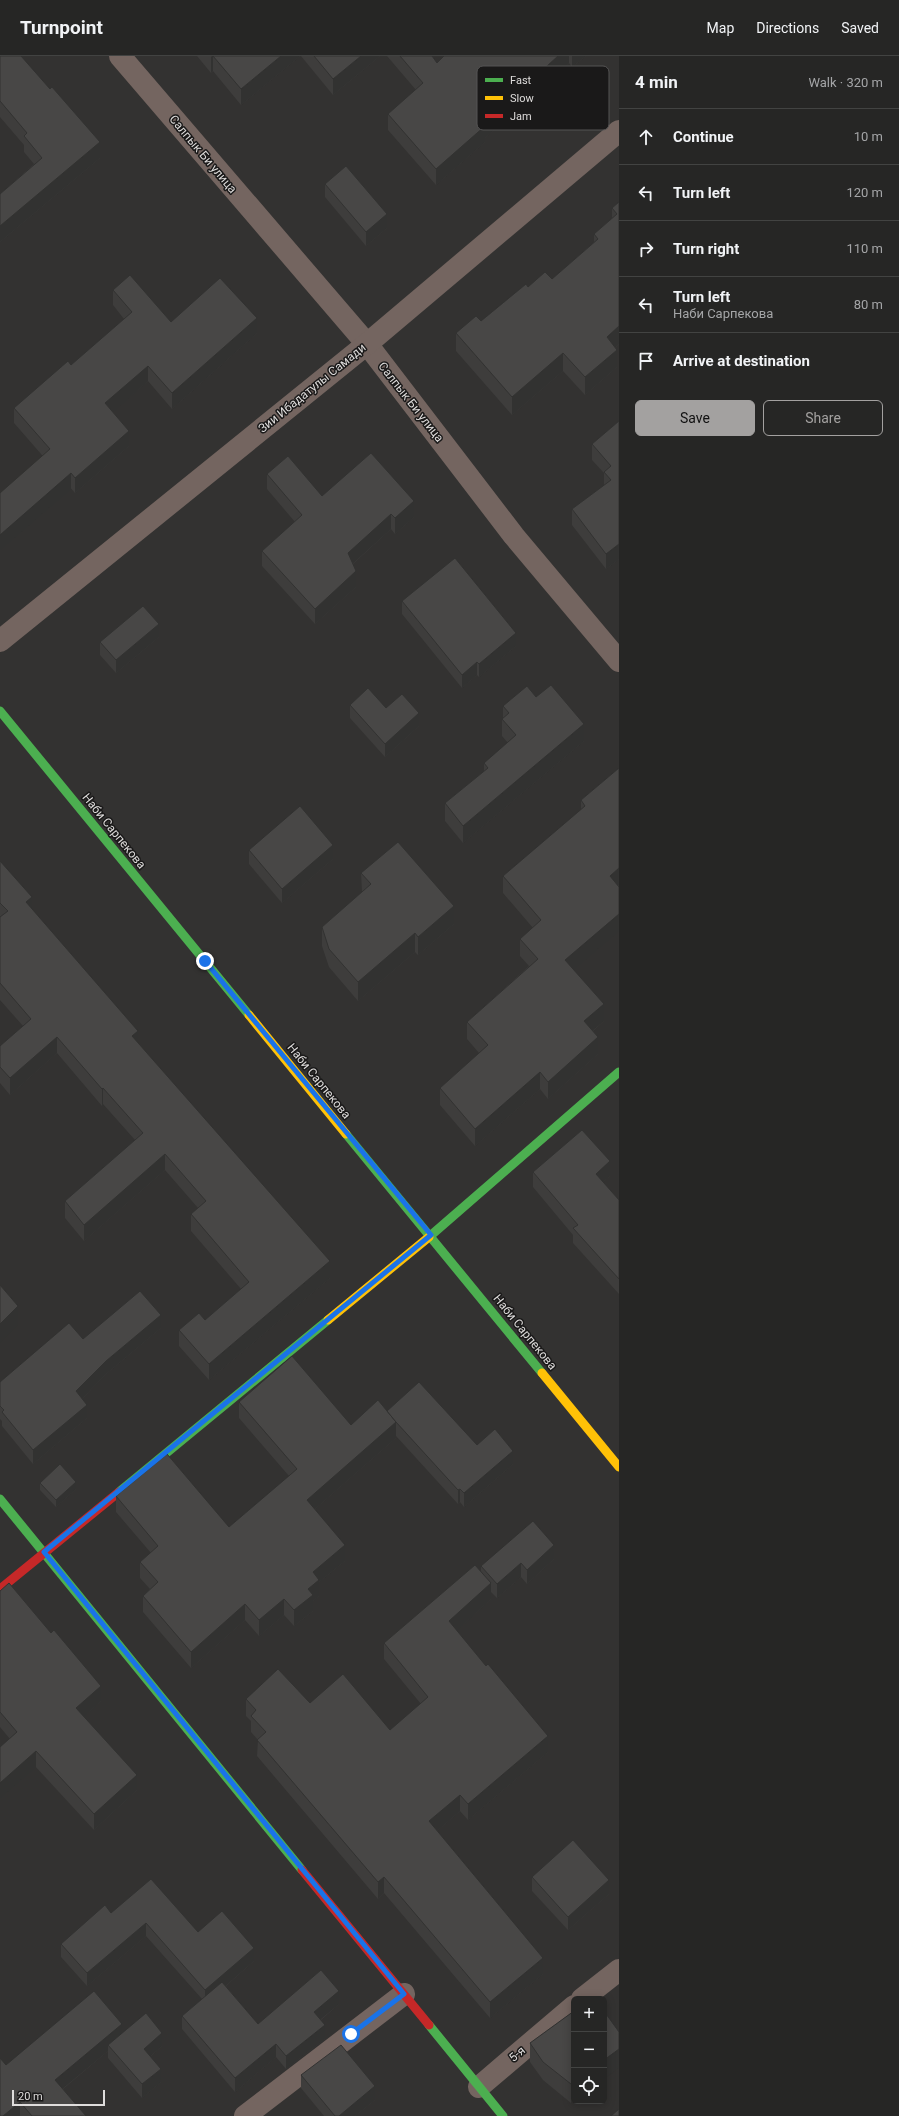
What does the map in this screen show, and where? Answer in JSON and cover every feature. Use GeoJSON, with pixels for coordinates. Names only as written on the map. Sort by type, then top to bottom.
{"type":"FeatureCollection","features":[{"type":"Feature","properties":{"kind":"street","name":"Салпык Би улица"},"geometry":{"type":"LineString","coordinates":[[120,56],[367,344],[514,536],[619,661]]}},
{"type":"Feature","properties":{"kind":"street","name":"Зии Ибадатулы Самади"},"geometry":{"type":"LineString","coordinates":[[0,641],[367,344],[619,130]]}},
{"type":"Feature","properties":{"kind":"street","name":"Наби Сарпекова"},"geometry":{"type":"LineString","coordinates":[[0,711],[431,1235],[619,1467]]}},
{"type":"Feature","properties":{"kind":"street"},"geometry":{"type":"LineString","coordinates":[[0,1589],[431,1235],[619,1072]]}},
{"type":"Feature","properties":{"kind":"street"},"geometry":{"type":"LineString","coordinates":[[0,1500],[503,2116]]}},
{"type":"Feature","properties":{"kind":"street"},"geometry":{"type":"LineString","coordinates":[[586,1996],[619,1970]]}},
{"type":"Feature","properties":{"kind":"street"},"geometry":{"type":"LineString","coordinates":[[245,2116],[404,1994]]}},
{"type":"Feature","properties":{"kind":"street","name":"5-я"},"geometry":{"type":"LineString","coordinates":[[479,2087],[571,2009]]}},
{"type":"Feature","properties":{"kind":"building"},"geometry":{"type":"Polygon","coordinates":[[[0,56],[21,56],[50,89],[52,87],[100,142],[0,226],[0,194],[42,158],[24,136],[27,133],[0,101],[0,56]]]}},
{"type":"Feature","properties":{"kind":"building"},"geometry":{"type":"Polygon","coordinates":[[[213,56],[281,56],[241,89],[213,56]]]}},
{"type":"Feature","properties":{"kind":"building"},"geometry":{"type":"Polygon","coordinates":[[[314,56],[361,56],[333,79],[314,56]]]}},
{"type":"Feature","properties":{"kind":"building"},"geometry":{"type":"Polygon","coordinates":[[[400,56],[432,56],[437,63],[444,56],[558,56],[547,66],[477,66],[477,130],[480,130],[436,169],[388,114],[423,83],[400,56]]]}},
{"type":"Feature","properties":{"kind":"building"},"geometry":{"type":"Polygon","coordinates":[[[346,166],[387,214],[366,232],[325,184],[346,166]]]}},
{"type":"Feature","properties":{"kind":"building"},"geometry":{"type":"Polygon","coordinates":[[[619,202],[619,326],[607,337],[617,350],[585,377],[563,353],[512,397],[456,333],[476,316],[481,321],[526,284],[528,287],[545,272],[552,279],[598,239],[594,234],[617,214],[612,208],[619,202]]]}},
{"type":"Feature","properties":{"kind":"building"},"geometry":{"type":"Polygon","coordinates":[[[130,275],[171,322],[220,278],[257,318],[172,393],[148,366],[105,403],[129,431],[75,478],[71,473],[0,535],[0,493],[50,449],[14,408],[68,361],[71,365],[132,312],[113,290],[130,275]]]}},
{"type":"Feature","properties":{"kind":"building"},"geometry":{"type":"Polygon","coordinates":[[[619,421],[619,544],[606,554],[572,509],[611,480],[604,472],[611,466],[592,444],[619,421]]]}},
{"type":"Feature","properties":{"kind":"building"},"geometry":{"type":"Polygon","coordinates":[[[371,453],[414,501],[395,518],[391,514],[348,553],[356,571],[315,609],[262,551],[302,515],[267,474],[288,456],[322,496],[371,453]]]}},
{"type":"Feature","properties":{"kind":"building"},"geometry":{"type":"Polygon","coordinates":[[[455,558],[516,633],[479,664],[477,662],[462,675],[402,601],[455,558]]]}},
{"type":"Feature","properties":{"kind":"building"},"geometry":{"type":"Polygon","coordinates":[[[143,606],[159,624],[116,660],[100,642],[143,606]]]}},
{"type":"Feature","properties":{"kind":"building"},"geometry":{"type":"Polygon","coordinates":[[[551,685],[584,724],[463,826],[445,803],[488,768],[484,763],[516,735],[502,719],[509,713],[503,706],[527,686],[536,697],[551,685]]]}},
{"type":"Feature","properties":{"kind":"building"},"geometry":{"type":"Polygon","coordinates":[[[368,688],[386,708],[402,694],[419,713],[385,744],[350,705],[368,688]]]}},
{"type":"Feature","properties":{"kind":"building"},"geometry":{"type":"Polygon","coordinates":[[[619,768],[619,868],[610,876],[619,887],[619,914],[565,960],[604,1004],[584,1021],[598,1037],[548,1082],[540,1072],[475,1129],[440,1088],[488,1045],[467,1022],[538,959],[520,939],[541,920],[503,876],[585,806],[581,800],[619,768]]]}},
{"type":"Feature","properties":{"kind":"building"},"geometry":{"type":"Polygon","coordinates":[[[300,806],[333,845],[282,889],[249,850],[300,806]]]}},
{"type":"Feature","properties":{"kind":"building"},"geometry":{"type":"Polygon","coordinates":[[[398,842],[454,906],[418,937],[415,933],[358,982],[329,949],[322,927],[371,884],[361,873],[398,842]]]}},
{"type":"Feature","properties":{"kind":"building"},"geometry":{"type":"Polygon","coordinates":[[[0,861],[32,897],[26,902],[138,1031],[132,1036],[330,1261],[209,1364],[179,1330],[199,1313],[205,1320],[249,1282],[191,1214],[206,1201],[165,1154],[84,1225],[65,1201],[143,1133],[57,1037],[10,1078],[0,1067],[0,1046],[31,1019],[0,983],[0,917],[8,911],[0,903],[0,861]]]}},
{"type":"Feature","properties":{"kind":"building"},"geometry":{"type":"Polygon","coordinates":[[[582,1130],[610,1161],[596,1174],[619,1200],[619,1279],[573,1228],[578,1225],[533,1172],[582,1130]]]}},
{"type":"Feature","properties":{"kind":"building"},"geometry":{"type":"Polygon","coordinates":[[[0,1285],[18,1306],[0,1324],[0,1285]]]}},
{"type":"Feature","properties":{"kind":"building"},"geometry":{"type":"Polygon","coordinates":[[[140,1291],[161,1315],[106,1361],[76,1391],[87,1405],[33,1450],[2,1412],[4,1410],[0,1406],[0,1382],[69,1323],[83,1339],[140,1291]]]}},
{"type":"Feature","properties":{"kind":"building"},"geometry":{"type":"Polygon","coordinates":[[[292,1356],[351,1425],[378,1400],[396,1422],[307,1500],[345,1545],[313,1572],[319,1580],[308,1589],[313,1595],[294,1610],[284,1599],[259,1620],[245,1604],[191,1652],[143,1596],[158,1582],[140,1562],[158,1546],[116,1496],[167,1454],[229,1527],[297,1469],[239,1402],[292,1356]]]}},
{"type":"Feature","properties":{"kind":"building"},"geometry":{"type":"Polygon","coordinates":[[[419,1382],[477,1445],[495,1429],[513,1451],[464,1493],[460,1489],[458,1490],[387,1411],[419,1382]]]}},
{"type":"Feature","properties":{"kind":"building"},"geometry":{"type":"Polygon","coordinates":[[[60,1464],[76,1482],[56,1500],[40,1483],[60,1464]]]}},
{"type":"Feature","properties":{"kind":"building"},"geometry":{"type":"Polygon","coordinates":[[[533,1521],[554,1545],[527,1570],[521,1563],[497,1584],[481,1566],[533,1521]]]}},
{"type":"Feature","properties":{"kind":"building"},"geometry":{"type":"Polygon","coordinates":[[[475,1565],[491,1583],[449,1621],[486,1666],[488,1664],[548,1736],[468,1804],[460,1795],[429,1821],[543,1958],[490,2002],[384,1877],[378,1882],[257,1740],[266,1732],[251,1716],[256,1710],[246,1699],[278,1669],[310,1703],[343,1674],[390,1730],[428,1697],[384,1643],[475,1565]]]}},
{"type":"Feature","properties":{"kind":"building"},"geometry":{"type":"Polygon","coordinates":[[[9,1583],[51,1633],[54,1630],[101,1686],[76,1708],[137,1775],[94,1814],[36,1751],[0,1783],[0,1747],[17,1732],[0,1712],[0,1591],[9,1583]]]}},
{"type":"Feature","properties":{"kind":"building"},"geometry":{"type":"Polygon","coordinates":[[[573,1840],[609,1880],[568,1917],[532,1877],[573,1840]]]}},
{"type":"Feature","properties":{"kind":"building"},"geometry":{"type":"Polygon","coordinates":[[[151,1879],[198,1932],[222,1911],[254,1948],[205,1990],[146,1923],[87,1973],[61,1944],[105,1905],[111,1913],[151,1879]]]}},
{"type":"Feature","properties":{"kind":"building"},"geometry":{"type":"Polygon","coordinates":[[[321,1970],[339,1991],[314,2012],[325,2025],[286,2056],[276,2044],[235,2078],[182,2016],[222,1982],[258,2024],[321,1970]]]}},
{"type":"Feature","properties":{"kind":"building"},"geometry":{"type":"Polygon","coordinates":[[[94,1991],[122,2024],[55,2080],[86,2116],[32,2116],[20,2102],[3,2116],[0,2116],[0,2058],[6,2065],[94,1991]]]}},
{"type":"Feature","properties":{"kind":"building"},"geometry":{"type":"Polygon","coordinates":[[[146,2013],[162,2033],[144,2049],[161,2069],[142,2084],[108,2045],[146,2013]]]}},
{"type":"Feature","properties":{"kind":"building"},"geometry":{"type":"Polygon","coordinates":[[[571,2013],[571,2084],[543,2062],[530,2043],[571,2013]]]}},
{"type":"Feature","properties":{"kind":"building"},"geometry":{"type":"Polygon","coordinates":[[[607,2015],[619,2032],[619,2049],[607,2058],[607,2015]]]}},
{"type":"Feature","properties":{"kind":"building"},"geometry":{"type":"Polygon","coordinates":[[[341,2045],[375,2086],[339,2116],[335,2116],[301,2075],[341,2045]]]}},
{"type":"Feature","properties":{"kind":"building"},"geometry":{"type":"Polygon","coordinates":[[[619,2109],[619,2116],[611,2116],[619,2109]]]}},
{"type":"Feature","properties":{"kind":"traffic: fast"},"geometry":{"type":"LineString","coordinates":[[0,711],[249,1015]]}},
{"type":"Feature","properties":{"kind":"traffic: fast"},"geometry":{"type":"LineString","coordinates":[[429,1237],[619,1072]]}},
{"type":"Feature","properties":{"kind":"traffic: fast"},"geometry":{"type":"LineString","coordinates":[[346,1134],[542,1373]]}},
{"type":"Feature","properties":{"kind":"traffic: fast"},"geometry":{"type":"LineString","coordinates":[[119,1492],[328,1320]]}},
{"type":"Feature","properties":{"kind":"traffic: fast"},"geometry":{"type":"LineString","coordinates":[[0,1499],[302,1870]]}},
{"type":"Feature","properties":{"kind":"traffic: fast"},"geometry":{"type":"LineString","coordinates":[[429,2025],[503,2116]]}},
{"type":"Feature","properties":{"kind":"traffic: slow"},"geometry":{"type":"LineString","coordinates":[[249,1015],[346,1134]]}},
{"type":"Feature","properties":{"kind":"traffic: slow"},"geometry":{"type":"LineString","coordinates":[[328,1320],[429,1237]]}},
{"type":"Feature","properties":{"kind":"traffic: slow"},"geometry":{"type":"LineString","coordinates":[[542,1373],[619,1467]]}},
{"type":"Feature","properties":{"kind":"traffic: jam"},"geometry":{"type":"LineString","coordinates":[[0,1589],[119,1492]]}},
{"type":"Feature","properties":{"kind":"traffic: jam"},"geometry":{"type":"LineString","coordinates":[[302,1870],[429,2025]]}},
{"type":"Feature","properties":{"kind":"route"},"geometry":{"type":"LineString","coordinates":[[205,961],[431,1235],[44,1552],[404,1994],[351,2034]]}}]}
